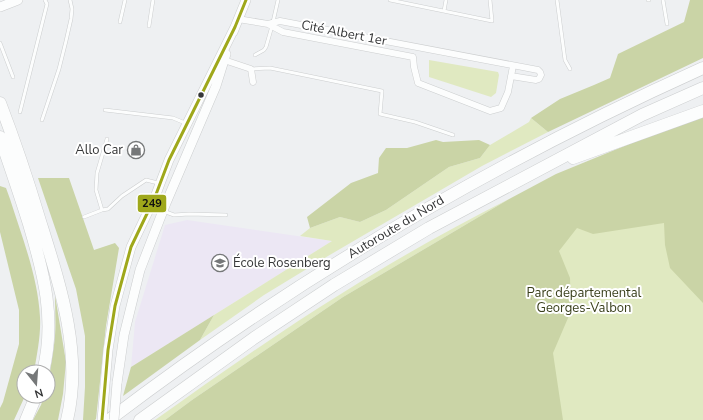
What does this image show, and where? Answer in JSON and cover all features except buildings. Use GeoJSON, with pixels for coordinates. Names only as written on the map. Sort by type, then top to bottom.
{"type":"FeatureCollection","features":[{"type":"Feature","properties":{"kind":"highway","name":"Autoroute du Nord"},"geometry":{"type":"LineString","coordinates":[[109,420],[144,393],[253,317],[418,213],[535,148],[703,68]]}},
{"type":"Feature","properties":{"kind":"highway","name":"Autoroute du Nord"},"geometry":{"type":"LineString","coordinates":[[140,420],[212,367],[334,285],[429,228],[642,115],[703,88]]}},
{"type":"Feature","properties":{"kind":"highway"},"geometry":{"type":"LineString","coordinates":[[0,103],[22,183],[46,290],[49,337],[44,364]]}},
{"type":"Feature","properties":{"kind":"highway"},"geometry":{"type":"LineString","coordinates":[[547,165],[589,153],[703,111]]}},
{"type":"Feature","properties":{"kind":"highway"},"geometry":{"type":"LineString","coordinates":[[0,137],[22,183],[59,284],[69,333],[72,367],[67,417]]}},
{"type":"Feature","properties":{"kind":"highway"},"geometry":{"type":"LineString","coordinates":[[26,420],[33,404]]}},
{"type":"Feature","properties":{"kind":"main road"},"geometry":{"type":"LineString","coordinates":[[0,7],[18,0]]}},
{"type":"Feature","properties":{"kind":"main road"},"geometry":{"type":"LineString","coordinates":[[102,420],[108,350],[115,306],[131,247],[155,197],[187,123],[246,0]]}},
{"type":"Feature","properties":{"kind":"main road"},"geometry":{"type":"LineString","coordinates":[[114,420],[117,383],[124,335],[138,277],[163,212],[216,86],[236,23]]}},
{"type":"Feature","properties":{"kind":"street","name":"Cité Albert 1er"},"geometry":{"type":"LineString","coordinates":[[236,23],[271,24],[280,21],[538,70],[541,75],[539,79],[536,80],[511,76]]}},
{"type":"Feature","properties":{"kind":"street","name":"Cité Albert 1er"},"geometry":{"type":"LineString","coordinates":[[271,24],[284,32],[413,57]]}},
{"type":"Feature","properties":{"kind":"street"},"geometry":{"type":"LineString","coordinates":[[421,48],[413,57],[418,83],[490,111],[501,108],[508,92],[513,66]]}},
{"type":"Feature","properties":{"kind":"street"},"geometry":{"type":"LineString","coordinates":[[224,60],[251,69],[253,82]]}},
{"type":"Feature","properties":{"kind":"lane"},"geometry":{"type":"LineString","coordinates":[[20,112],[47,4],[45,0]]}},
{"type":"Feature","properties":{"kind":"lane"},"geometry":{"type":"LineString","coordinates":[[42,120],[59,69],[68,34],[72,9],[70,0]]}},
{"type":"Feature","properties":{"kind":"lane"},"geometry":{"type":"LineString","coordinates":[[120,22],[125,0]]}},
{"type":"Feature","properties":{"kind":"lane"},"geometry":{"type":"LineString","coordinates":[[149,26],[153,0]]}},
{"type":"Feature","properties":{"kind":"lane"},"geometry":{"type":"LineString","coordinates":[[255,55],[264,50],[266,47],[278,0]]}},
{"type":"Feature","properties":{"kind":"lane"},"geometry":{"type":"LineString","coordinates":[[390,0],[409,2],[492,21],[490,0]]}},
{"type":"Feature","properties":{"kind":"lane"},"geometry":{"type":"LineString","coordinates":[[444,11],[446,0]]}},
{"type":"Feature","properties":{"kind":"lane"},"geometry":{"type":"LineString","coordinates":[[557,0],[565,60],[570,69]]}},
{"type":"Feature","properties":{"kind":"lane"},"geometry":{"type":"LineString","coordinates":[[663,0],[667,24]]}},
{"type":"Feature","properties":{"kind":"lane"},"geometry":{"type":"LineString","coordinates":[[0,43],[13,77]]}},
{"type":"Feature","properties":{"kind":"lane"},"geometry":{"type":"LineString","coordinates":[[251,69],[270,68],[382,91],[380,114],[415,122],[453,135]]}},
{"type":"Feature","properties":{"kind":"lane"},"geometry":{"type":"LineString","coordinates":[[105,110],[173,118],[187,123]]}},
{"type":"Feature","properties":{"kind":"lane"},"geometry":{"type":"LineString","coordinates":[[102,210],[96,190],[96,184],[97,173],[107,139]]}},
{"type":"Feature","properties":{"kind":"lane"},"geometry":{"type":"LineString","coordinates":[[84,217],[108,209],[122,196],[146,180],[160,184]]}},
{"type":"Feature","properties":{"kind":"lane"},"geometry":{"type":"LineString","coordinates":[[155,197],[163,212],[174,215],[226,215]]}},
{"type":"Feature","properties":{"kind":"shaded area"},"geometry":{"type":"Polygon","coordinates":[[[187,220],[332,241],[131,367],[135,322],[165,225],[187,220]]]}},
{"type":"Feature","properties":{"kind":"green space"},"geometry":{"type":"Polygon","coordinates":[[[690,0],[703,0],[703,58],[548,132],[531,118],[560,99],[610,78],[618,54],[684,22],[690,0]]]}},
{"type":"Feature","properties":{"kind":"green space"},"geometry":{"type":"Polygon","coordinates":[[[429,60],[498,72],[499,75],[496,93],[491,97],[429,77],[429,60]]]}},
{"type":"Feature","properties":{"kind":"green space","name":"Parc départemental Georges-Valbon"},"geometry":{"type":"Polygon","coordinates":[[[703,115],[703,303],[670,268],[665,245],[664,223],[593,234],[577,228],[559,251],[570,278],[571,311],[553,353],[563,420],[165,420],[343,297],[511,198],[556,174],[703,115]]]}},
{"type":"Feature","properties":{"kind":"green space"},"geometry":{"type":"Polygon","coordinates":[[[531,118],[548,132],[482,166],[328,256],[264,295],[200,340],[214,315],[332,241],[300,236],[310,228],[340,217],[360,222],[386,210],[449,167],[480,158],[490,145],[529,122],[531,118]]]}},
{"type":"Feature","properties":{"kind":"green space","name":"Parc départemental Georges-Valbon"},"geometry":{"type":"Polygon","coordinates":[[[703,119],[703,420],[183,420],[703,119]]]}},
{"type":"Feature","properties":{"kind":"green space"},"geometry":{"type":"Polygon","coordinates":[[[436,140],[443,142],[479,140],[490,145],[480,158],[449,167],[386,210],[360,222],[340,217],[310,228],[307,217],[351,183],[378,173],[379,158],[386,148],[407,148],[436,140]]]}},
{"type":"Feature","properties":{"kind":"green space"},"geometry":{"type":"Polygon","coordinates":[[[38,178],[69,178],[94,250],[115,243],[119,248],[106,326],[95,420],[83,420],[85,387],[85,336],[76,289],[38,178]]]}},
{"type":"Feature","properties":{"kind":"green space"},"geometry":{"type":"Polygon","coordinates":[[[0,186],[6,188],[29,257],[39,302],[40,317],[35,364],[16,364],[16,404],[21,404],[14,420],[0,420],[0,408],[19,344],[19,310],[0,232],[0,186]]]}},
{"type":"Feature","properties":{"kind":"green space"},"geometry":{"type":"Polygon","coordinates":[[[511,198],[343,297],[165,420],[155,420],[272,338],[344,292],[426,243],[511,198]]]}},
{"type":"Feature","properties":{"kind":"green space"},"geometry":{"type":"Polygon","coordinates":[[[55,295],[66,362],[63,394],[58,420],[33,420],[41,404],[56,404],[56,364],[51,364],[55,336],[55,295]]]}},
{"type":"Feature","properties":{"kind":"green space"},"geometry":{"type":"Polygon","coordinates":[[[214,315],[200,340],[123,396],[131,367],[214,315]]]}},
{"type":"Feature","properties":{"kind":"transit line","name":"249"},"geometry":{"type":"LineString","coordinates":[[102,420],[108,350],[115,306],[131,247],[155,197],[169,160],[235,27],[246,0]]}},
{"type":"Feature","properties":{"kind":"place","name":"Allo Car"},"geometry":{"type":"Point","coordinates":[136,150]}},
{"type":"Feature","properties":{"kind":"place","name":"École Rosenberg"},"geometry":{"type":"Point","coordinates":[220,263]}}]}
